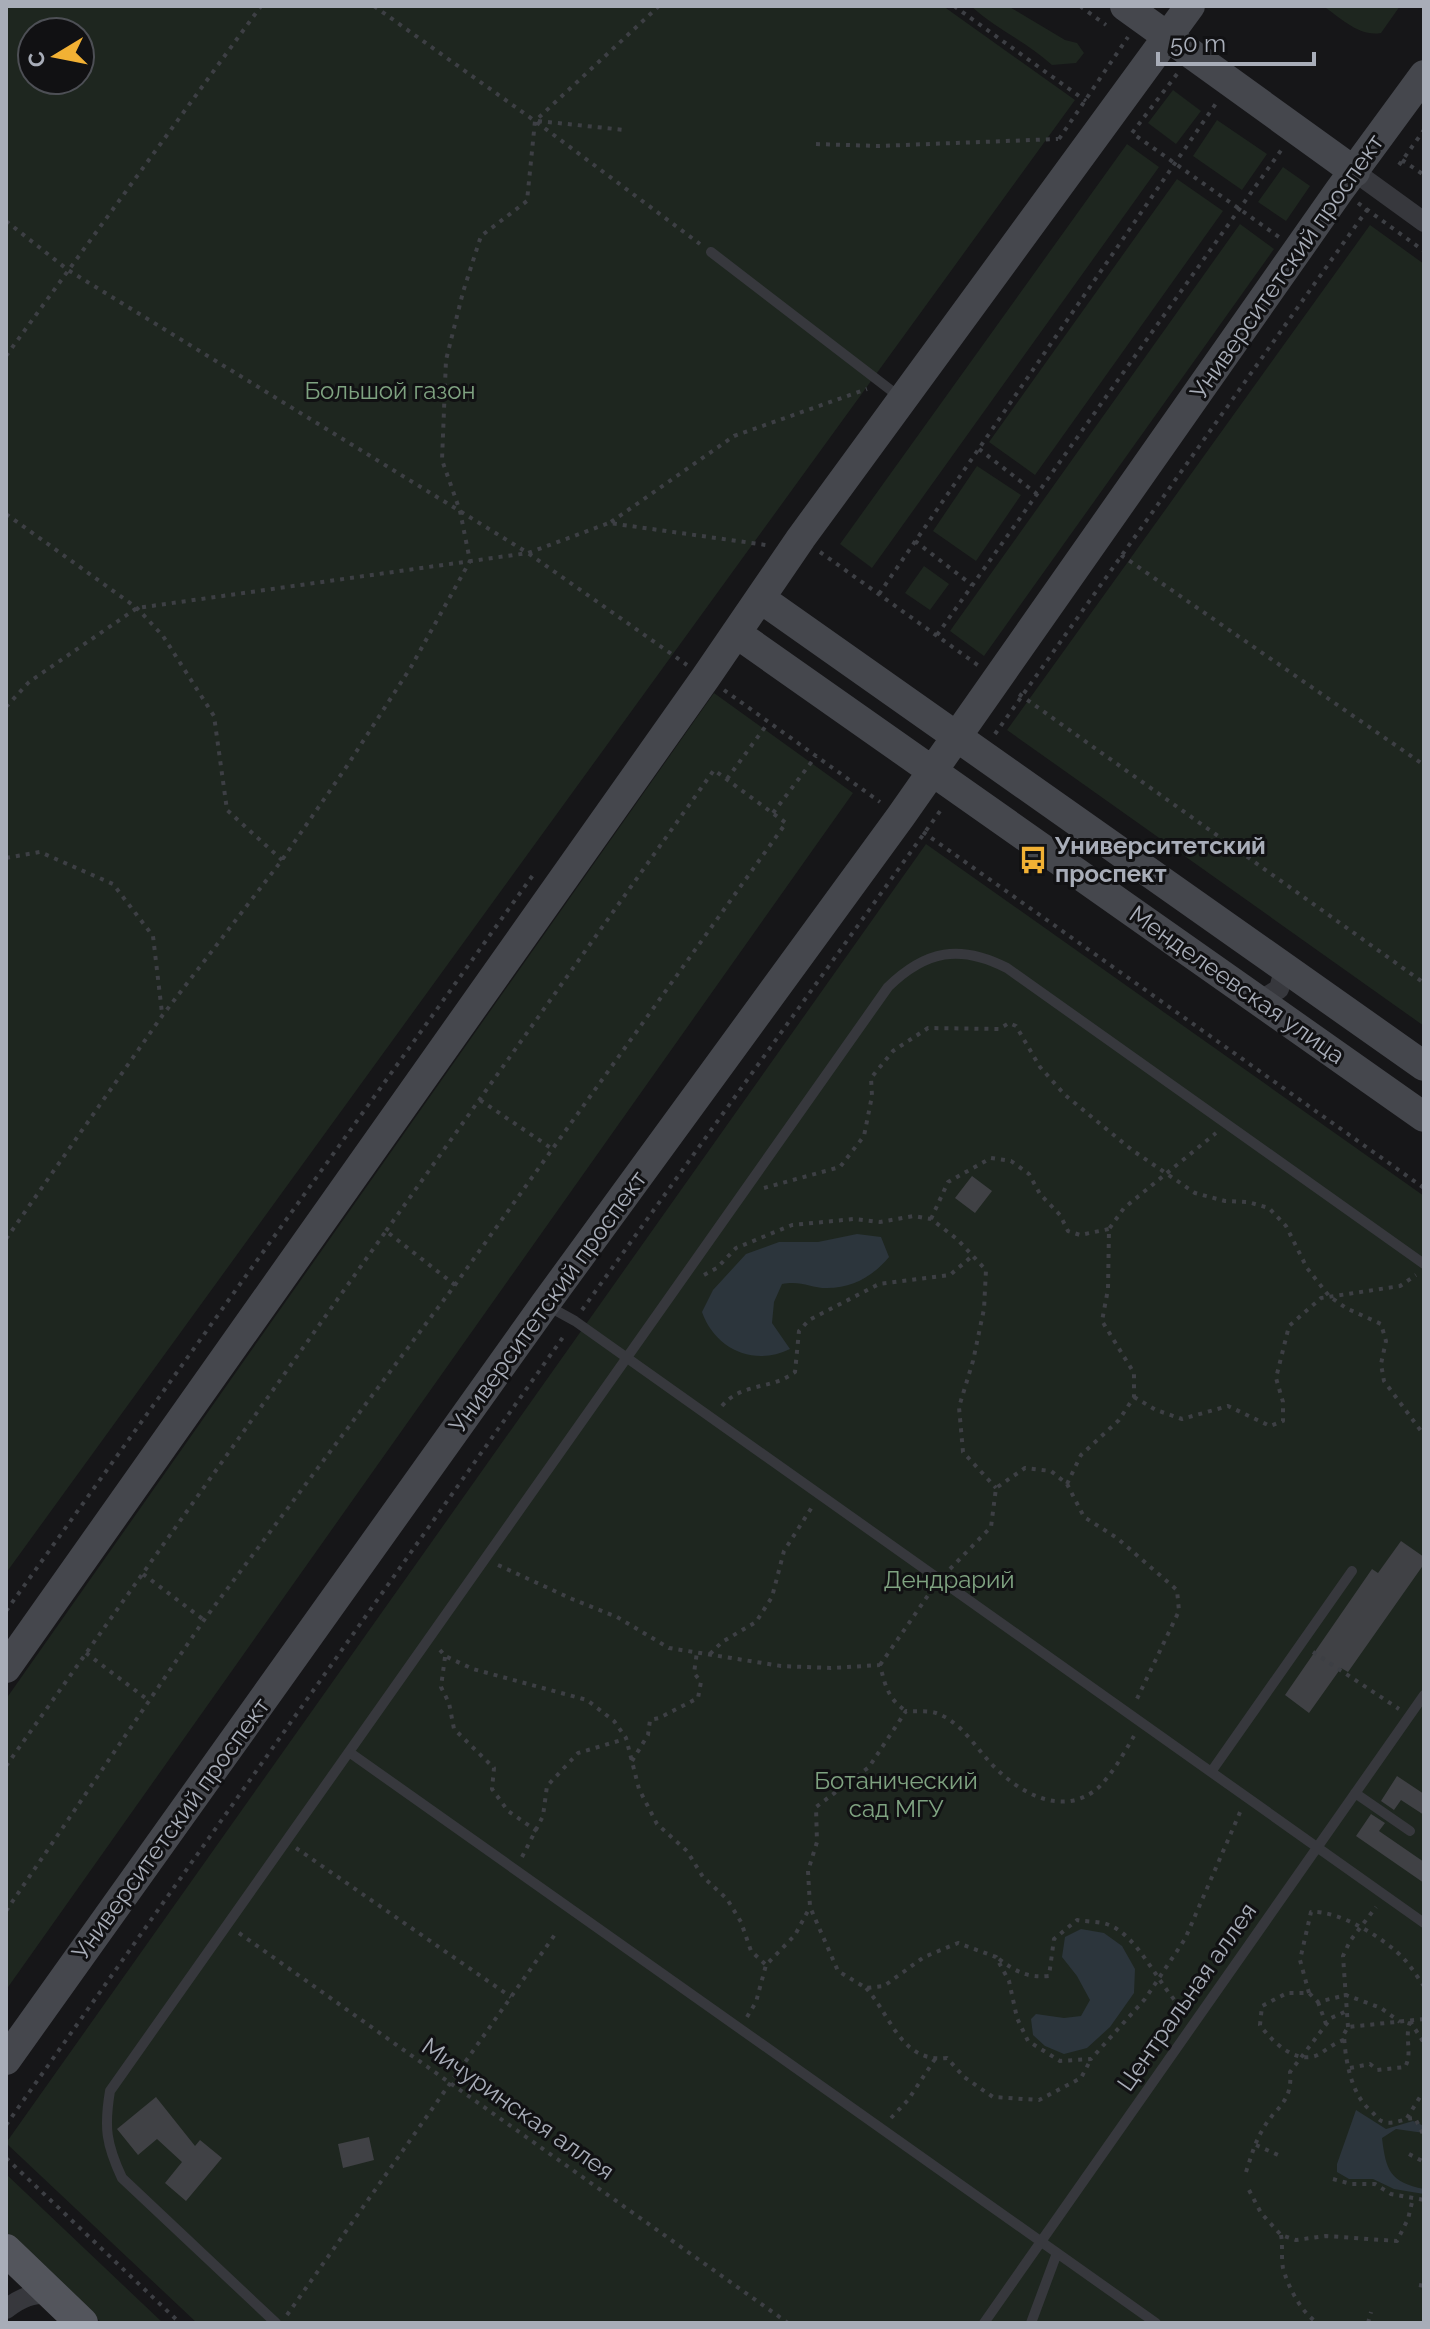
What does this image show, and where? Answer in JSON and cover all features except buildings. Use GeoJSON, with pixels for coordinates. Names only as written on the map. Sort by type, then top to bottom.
{"type":"FeatureCollection","features":[{"type":"Feature","properties":{"kind":"main road"},"geometry":{"type":"LineString","coordinates":[[6,1668],[706,677],[801,538],[893,391],[1190,6]]}},
{"type":"Feature","properties":{"kind":"main road"},"geometry":{"type":"LineString","coordinates":[[1120,18],[1168,37],[1355,172]]}},
{"type":"Feature","properties":{"kind":"main road","name":"Университетский проспект"},"geometry":{"type":"LineString","coordinates":[[6,2060],[545,1304],[912,825],[933,770],[957,737],[1009,687],[1339,191],[1424,75]]}},
{"type":"Feature","properties":{"kind":"main road","name":"Менделеевская улица"},"geometry":{"type":"LineString","coordinates":[[760,598],[1424,1066]]}},
{"type":"Feature","properties":{"kind":"main road","name":"Менделеевская улица"},"geometry":{"type":"LineString","coordinates":[[736,633],[1424,1117]]}},
{"type":"Feature","properties":{"kind":"main road"},"geometry":{"type":"LineString","coordinates":[[6,2250],[82,2323]]}},
{"type":"Feature","properties":{"kind":"street"},"geometry":{"type":"LineString","coordinates":[[1355,172],[1424,222]]}},
{"type":"Feature","properties":{"kind":"street"},"geometry":{"type":"LineString","coordinates":[[1251,994],[1266,997],[1279,989],[1283,974],[1274,960]]}},
{"type":"Feature","properties":{"kind":"street"},"geometry":{"type":"LineString","coordinates":[[6,2309],[20,2298],[35,2293],[52,2294]]}},
{"type":"Feature","properties":{"kind":"lane"},"geometry":{"type":"LineString","coordinates":[[711,252],[893,391]]}},
{"type":"Feature","properties":{"kind":"lane"},"geometry":{"type":"LineString","coordinates":[[278,2323],[122,2178],[105,2131],[110,2091],[888,987],[902,973],[922,961],[952,953],[984,956],[1007,968],[1424,1266]]}},
{"type":"Feature","properties":{"kind":"lane"},"geometry":{"type":"LineString","coordinates":[[545,1304],[575,1321],[1424,1923]]}},
{"type":"Feature","properties":{"kind":"lane"},"geometry":{"type":"LineString","coordinates":[[1211,1772],[1352,1571]]}},
{"type":"Feature","properties":{"kind":"lane","name":"Центральная аллея"},"geometry":{"type":"LineString","coordinates":[[984,2323],[1424,1695]]}},
{"type":"Feature","properties":{"kind":"lane"},"geometry":{"type":"LineString","coordinates":[[349,1752],[1156,2323]]}},
{"type":"Feature","properties":{"kind":"lane"},"geometry":{"type":"LineString","coordinates":[[1355,1793],[1410,1831]]}},
{"type":"Feature","properties":{"kind":"lane"},"geometry":{"type":"LineString","coordinates":[[1031,2323],[1057,2253]]}},
{"type":"Feature","properties":{"kind":"path"},"geometry":{"type":"LineString","coordinates":[[6,356],[261,6]]}},
{"type":"Feature","properties":{"kind":"path"},"geometry":{"type":"LineString","coordinates":[[374,6],[711,252]]}},
{"type":"Feature","properties":{"kind":"path"},"geometry":{"type":"LineString","coordinates":[[6,1239],[162,1016],[282,860],[411,667],[470,561],[460,511],[442,460],[446,360],[481,236],[527,201],[535,121],[659,6]]}},
{"type":"Feature","properties":{"kind":"path"},"geometry":{"type":"LineString","coordinates":[[954,6],[1086,101],[1126,39]]}},
{"type":"Feature","properties":{"kind":"path"},"geometry":{"type":"LineString","coordinates":[[1080,6],[1120,18]]}},
{"type":"Feature","properties":{"kind":"path"},"geometry":{"type":"LineString","coordinates":[[1177,74],[1132,133],[1280,238]]}},
{"type":"Feature","properties":{"kind":"path"},"geometry":{"type":"LineString","coordinates":[[879,594],[1217,102]]}},
{"type":"Feature","properties":{"kind":"path"},"geometry":{"type":"LineString","coordinates":[[535,121],[625,130]]}},
{"type":"Feature","properties":{"kind":"path"},"geometry":{"type":"LineString","coordinates":[[1424,130],[1401,162],[1424,175]]}},
{"type":"Feature","properties":{"kind":"path"},"geometry":{"type":"LineString","coordinates":[[816,144],[878,146],[1059,139]]}},
{"type":"Feature","properties":{"kind":"path"},"geometry":{"type":"LineString","coordinates":[[937,635],[1282,149]]}},
{"type":"Feature","properties":{"kind":"path"},"geometry":{"type":"LineString","coordinates":[[981,754],[1009,687],[1121,555],[1367,210],[1424,251]]}},
{"type":"Feature","properties":{"kind":"path"},"geometry":{"type":"LineString","coordinates":[[6,221],[68,270],[528,553],[1424,1188]]}},
{"type":"Feature","properties":{"kind":"path"},"geometry":{"type":"LineString","coordinates":[[6,707],[29,682],[137,608],[528,553],[609,523],[734,436],[893,391]]}},
{"type":"Feature","properties":{"kind":"path"},"geometry":{"type":"LineString","coordinates":[[978,449],[1037,494]]}},
{"type":"Feature","properties":{"kind":"path"},"geometry":{"type":"LineString","coordinates":[[6,514],[137,608],[163,636],[214,716],[227,810],[282,860]]}},
{"type":"Feature","properties":{"kind":"path"},"geometry":{"type":"LineString","coordinates":[[609,523],[768,545]]}},
{"type":"Feature","properties":{"kind":"path"},"geometry":{"type":"LineString","coordinates":[[801,538],[1424,983]]}},
{"type":"Feature","properties":{"kind":"path"},"geometry":{"type":"LineString","coordinates":[[915,541],[972,585]]}},
{"type":"Feature","properties":{"kind":"path"},"geometry":{"type":"LineString","coordinates":[[1121,555],[1424,765]]}},
{"type":"Feature","properties":{"kind":"path"},"geometry":{"type":"LineString","coordinates":[[727,779],[769,722]]}},
{"type":"Feature","properties":{"kind":"path"},"geometry":{"type":"LineString","coordinates":[[773,813],[816,756]]}},
{"type":"Feature","properties":{"kind":"path"},"geometry":{"type":"LineString","coordinates":[[6,1766],[714,770],[786,823],[455,1285],[204,1620],[6,1911]]}},
{"type":"Feature","properties":{"kind":"path"},"geometry":{"type":"LineString","coordinates":[[6,2125],[575,1321],[912,825],[958,787]]}},
{"type":"Feature","properties":{"kind":"path"},"geometry":{"type":"LineString","coordinates":[[6,858],[40,852],[113,884],[153,936],[162,1016]]}},
{"type":"Feature","properties":{"kind":"path"},"geometry":{"type":"LineString","coordinates":[[742,1194],[840,1167],[864,1136],[872,1096],[871,1078],[893,1051],[928,1028],[999,1029],[1009,1023],[1016,1026],[1040,1067],[1065,1095],[1132,1150],[1195,1193],[1269,1208],[1286,1226],[1307,1268],[1329,1296],[1346,1308],[1381,1324],[1386,1341],[1381,1364],[1384,1381],[1424,1435]]}},
{"type":"Feature","properties":{"kind":"path"},"geometry":{"type":"LineString","coordinates":[[479,1100],[551,1148]]}},
{"type":"Feature","properties":{"kind":"path"},"geometry":{"type":"LineString","coordinates":[[1067,1484],[1081,1455],[1119,1420],[1134,1397],[1134,1373],[1102,1321],[1108,1289],[1109,1229],[1124,1208],[1226,1123]]}},
{"type":"Feature","properties":{"kind":"path"},"geometry":{"type":"LineString","coordinates":[[931,1219],[948,1182],[991,1158],[1011,1161],[1029,1174],[1040,1194],[1060,1215],[1068,1231],[1080,1235],[1109,1229]]}},
{"type":"Feature","properties":{"kind":"path"},"geometry":{"type":"LineString","coordinates":[[682,1279],[700,1277],[717,1268],[736,1248],[792,1225],[854,1219],[880,1222],[914,1216],[931,1219],[957,1239],[986,1270],[985,1296],[973,1361],[959,1407],[963,1452],[996,1488]]}},
{"type":"Feature","properties":{"kind":"path"},"geometry":{"type":"LineString","coordinates":[[386,1231],[455,1285]]}},
{"type":"Feature","properties":{"kind":"path"},"geometry":{"type":"LineString","coordinates":[[712,1418],[731,1395],[766,1383],[782,1382],[795,1372],[799,1331],[809,1320],[879,1284],[950,1275],[971,1257]]}},
{"type":"Feature","properties":{"kind":"path"},"geometry":{"type":"LineString","coordinates":[[1134,1397],[1156,1410],[1182,1419],[1228,1406],[1270,1426],[1283,1421],[1283,1402],[1276,1378],[1289,1326],[1321,1298],[1400,1286],[1424,1266]]}},
{"type":"Feature","properties":{"kind":"path"},"geometry":{"type":"LineString","coordinates":[[1129,1714],[1179,1611],[1177,1590],[1117,1538],[1084,1517],[1067,1484],[1051,1471],[1025,1468],[996,1488],[991,1527],[940,1580],[880,1665],[884,1684],[892,1701],[906,1711],[937,1713],[962,1729],[988,1761],[1018,1788],[1045,1801],[1079,1799],[1098,1787],[1121,1758],[1141,1723]]}},
{"type":"Feature","properties":{"kind":"path"},"geometry":{"type":"LineString","coordinates":[[710,1654],[722,1642],[756,1622],[772,1597],[784,1551],[820,1495]]}},
{"type":"Feature","properties":{"kind":"path"},"geometry":{"type":"LineString","coordinates":[[485,1558],[617,1617],[669,1648],[781,1666],[831,1668],[880,1665]]}},
{"type":"Feature","properties":{"kind":"path"},"geometry":{"type":"LineString","coordinates":[[143,1574],[204,1620]]}},
{"type":"Feature","properties":{"kind":"path"},"geometry":{"type":"LineString","coordinates":[[429,1638],[445,1656],[473,1669],[587,1700],[614,1721],[626,1738],[639,1789],[657,1824],[687,1851],[703,1877],[727,1899],[741,1922],[751,1951],[766,1965]]}},
{"type":"Feature","properties":{"kind":"path"},"geometry":{"type":"LineString","coordinates":[[1301,1644],[1410,1716]]}},
{"type":"Feature","properties":{"kind":"path"},"geometry":{"type":"LineString","coordinates":[[632,1761],[648,1735],[650,1720],[698,1698],[701,1682],[694,1673],[697,1652]]}},
{"type":"Feature","properties":{"kind":"path"},"geometry":{"type":"LineString","coordinates":[[86,1653],[148,1700]]}},
{"type":"Feature","properties":{"kind":"path"},"geometry":{"type":"LineString","coordinates":[[445,1656],[441,1687],[449,1703],[454,1729],[494,1768],[492,1789],[508,1811],[537,1831]]}},
{"type":"Feature","properties":{"kind":"path"},"geometry":{"type":"LineString","coordinates":[[906,1711],[869,1767],[816,1807],[817,1842],[808,1871],[810,1907],[838,1971],[866,1988],[880,2004],[896,2032],[915,2053],[935,2059],[947,2058],[964,2077],[993,2097],[1039,2100],[1081,2078],[1091,2059],[1158,1981],[1185,1939],[1234,1822],[1248,1798]]}},
{"type":"Feature","properties":{"kind":"path"},"geometry":{"type":"LineString","coordinates":[[515,1869],[543,1816],[547,1786],[578,1753],[626,1738]]}},
{"type":"Feature","properties":{"kind":"path"},"geometry":{"type":"LineString","coordinates":[[287,1841],[511,1997]]}},
{"type":"Feature","properties":{"kind":"path"},"geometry":{"type":"LineString","coordinates":[[1384,1895],[1343,1956],[1348,2027],[1344,2040],[1362,2105],[1373,2112],[1378,2120],[1388,2124],[1415,2118],[1424,2136]]}},
{"type":"Feature","properties":{"kind":"path"},"geometry":{"type":"LineString","coordinates":[[740,2029],[756,2002],[766,1965],[795,1935],[810,1907]]}},
{"type":"Feature","properties":{"kind":"path"},"geometry":{"type":"LineString","coordinates":[[1326,2024],[1318,2002],[1309,1993],[1300,1960],[1311,1912],[1326,1911],[1361,1927],[1404,1958],[1424,1986]]}},
{"type":"Feature","properties":{"kind":"path"},"geometry":{"type":"LineString","coordinates":[[866,1988],[884,1986],[924,1957],[958,1943],[996,1957],[1013,1970],[1031,1977],[1049,1976],[1054,1939],[1077,1920],[1109,1925],[1132,1941],[1158,1981],[1195,2021]]}},
{"type":"Feature","properties":{"kind":"path","name":"Мичуринская аллея"},"geometry":{"type":"LineString","coordinates":[[227,1925],[788,2323]]}},
{"type":"Feature","properties":{"kind":"path"},"geometry":{"type":"LineString","coordinates":[[278,2323],[556,1933]]}},
{"type":"Feature","properties":{"kind":"path"},"geometry":{"type":"LineString","coordinates":[[996,1957],[1009,1981],[1017,2018],[1028,2041],[1060,2061],[1091,2059]]}},
{"type":"Feature","properties":{"kind":"path"},"geometry":{"type":"LineString","coordinates":[[1309,1993],[1287,1993],[1262,2006],[1260,2025],[1273,2043],[1302,2056],[1314,2056],[1344,2040]]}},
{"type":"Feature","properties":{"kind":"path"},"geometry":{"type":"LineString","coordinates":[[1318,2002],[1346,1995],[1381,2008],[1400,2022]]}},
{"type":"Feature","properties":{"kind":"path"},"geometry":{"type":"LineString","coordinates":[[1246,2172],[1268,2120],[1280,2109],[1292,2084],[1290,2072],[1331,2018],[1347,2011]]}},
{"type":"Feature","properties":{"kind":"path"},"geometry":{"type":"LineString","coordinates":[[1348,2027],[1424,2019]]}},
{"type":"Feature","properties":{"kind":"path"},"geometry":{"type":"LineString","coordinates":[[1410,2021],[1424,2043]]}},
{"type":"Feature","properties":{"kind":"path"},"geometry":{"type":"LineString","coordinates":[[1350,2068],[1370,2064],[1377,2070],[1405,2067],[1409,2059],[1406,2034],[1410,2021]]}},
{"type":"Feature","properties":{"kind":"path"},"geometry":{"type":"LineString","coordinates":[[881,2129],[908,2100],[935,2059]]}},
{"type":"Feature","properties":{"kind":"path"},"geometry":{"type":"LineString","coordinates":[[1407,2118],[1420,2097],[1424,2096]]}},
{"type":"Feature","properties":{"kind":"path"},"geometry":{"type":"LineString","coordinates":[[1256,2145],[1278,2155]]}},
{"type":"Feature","properties":{"kind":"path"},"geometry":{"type":"LineString","coordinates":[[1409,2154],[1424,2162]]}},
{"type":"Feature","properties":{"kind":"path"},"geometry":{"type":"LineString","coordinates":[[6,2158],[180,2323]]}},
{"type":"Feature","properties":{"kind":"path"},"geometry":{"type":"LineString","coordinates":[[1333,2179],[1351,2184],[1375,2184],[1391,2194],[1424,2200]]}},
{"type":"Feature","properties":{"kind":"path"},"geometry":{"type":"LineString","coordinates":[[1249,2190],[1261,2213],[1281,2235],[1296,2240],[1326,2236],[1397,2241],[1408,2219],[1413,2198]]}},
{"type":"Feature","properties":{"kind":"path"},"geometry":{"type":"LineString","coordinates":[[1281,2235],[1283,2267],[1303,2309],[1318,2323]]}},
{"type":"Feature","properties":{"kind":"path"},"geometry":{"type":"LineString","coordinates":[[1368,2323],[1371,2312]]}},
{"type":"Feature","properties":{"kind":"green space","name":"Большой газон"},"geometry":{"type":"Polygon","coordinates":[[[6,6],[943,6],[1075,100],[6,1573],[6,6]]]}},
{"type":"Feature","properties":{"kind":"green space"},"geometry":{"type":"Polygon","coordinates":[[[971,6],[1008,6],[1065,40],[1077,43],[1084,53],[1076,63],[1052,65],[971,6]]]}},
{"type":"Feature","properties":{"kind":"green space"},"geometry":{"type":"Polygon","coordinates":[[[1323,6],[1400,6],[1381,33],[1373,33],[1350,26],[1323,6]]]}},
{"type":"Feature","properties":{"kind":"green space"},"geometry":{"type":"Polygon","coordinates":[[[1173,90],[1201,111],[1176,144],[1148,123],[1173,90]]]}},
{"type":"Feature","properties":{"kind":"green space"},"geometry":{"type":"Polygon","coordinates":[[[1217,120],[1267,154],[1242,190],[1193,156],[1217,120]]]}},
{"type":"Feature","properties":{"kind":"green space"},"geometry":{"type":"Polygon","coordinates":[[[1127,144],[1159,167],[872,568],[840,544],[1127,144]]]}},
{"type":"Feature","properties":{"kind":"green space"},"geometry":{"type":"Polygon","coordinates":[[[1283,167],[1310,186],[1286,221],[1258,202],[1283,167]]]}},
{"type":"Feature","properties":{"kind":"green space"},"geometry":{"type":"Polygon","coordinates":[[[1177,179],[1223,211],[1035,475],[989,442],[1177,179]]]}},
{"type":"Feature","properties":{"kind":"green space"},"geometry":{"type":"Polygon","coordinates":[[[1240,224],[1274,249],[984,656],[950,631],[1240,224]]]}},
{"type":"Feature","properties":{"kind":"green space"},"geometry":{"type":"Polygon","coordinates":[[[1370,225],[1424,264],[1424,1026],[1007,730],[1370,225]]]}},
{"type":"Feature","properties":{"kind":"green space"},"geometry":{"type":"Polygon","coordinates":[[[977,466],[1021,495],[976,561],[933,531],[977,466]]]}},
{"type":"Feature","properties":{"kind":"green space"},"geometry":{"type":"Polygon","coordinates":[[[924,566],[949,584],[930,610],[905,593],[924,566]]]}},
{"type":"Feature","properties":{"kind":"green space"},"geometry":{"type":"Polygon","coordinates":[[[714,693],[853,793],[6,1990],[6,1699],[714,693]]]}},
{"type":"Feature","properties":{"kind":"green space","name":"Ботанический сад МГУ"},"geometry":{"type":"Polygon","coordinates":[[[926,844],[1424,1196],[1424,2323],[197,2323],[6,2143],[926,844]]]}},
{"type":"Feature","properties":{"kind":"green space"},"geometry":{"type":"Polygon","coordinates":[[[6,2174],[163,2323],[102,2323],[6,2232],[6,2174]]]}},
{"type":"Feature","properties":{"kind":"shaded area"},"geometry":{"type":"Polygon","coordinates":[[[857,1234],[881,1237],[889,1257],[869,1275],[836,1287],[782,1284],[774,1302],[772,1323],[790,1349],[763,1356],[750,1355],[726,1345],[708,1325],[702,1312],[713,1290],[746,1254],[779,1242],[818,1242],[857,1234]]]}},
{"type":"Feature","properties":{"kind":"shaded area"},"geometry":{"type":"Polygon","coordinates":[[[1081,1929],[1104,1933],[1122,1946],[1135,1969],[1134,1993],[1110,2027],[1087,2048],[1064,2054],[1045,2046],[1033,2035],[1031,2019],[1036,2014],[1064,2018],[1081,2016],[1090,2000],[1062,1957],[1065,1937],[1081,1929]]]}},
{"type":"Feature","properties":{"kind":"shaded area"},"geometry":{"type":"Polygon","coordinates":[[[1356,2110],[1386,2129],[1413,2121],[1424,2126],[1424,2133],[1396,2129],[1382,2138],[1385,2159],[1392,2173],[1404,2183],[1424,2189],[1424,2194],[1394,2189],[1373,2179],[1349,2179],[1337,2172],[1356,2110]]]}},
{"type":"Feature","properties":{"kind":"place","name":"Университетский проспект"},"geometry":{"type":"Point","coordinates":[1033,860]}},
{"type":"Feature","properties":{"kind":"park label","name":"Дендрарий"},"geometry":{"type":"Point","coordinates":[949,1580]}}]}
